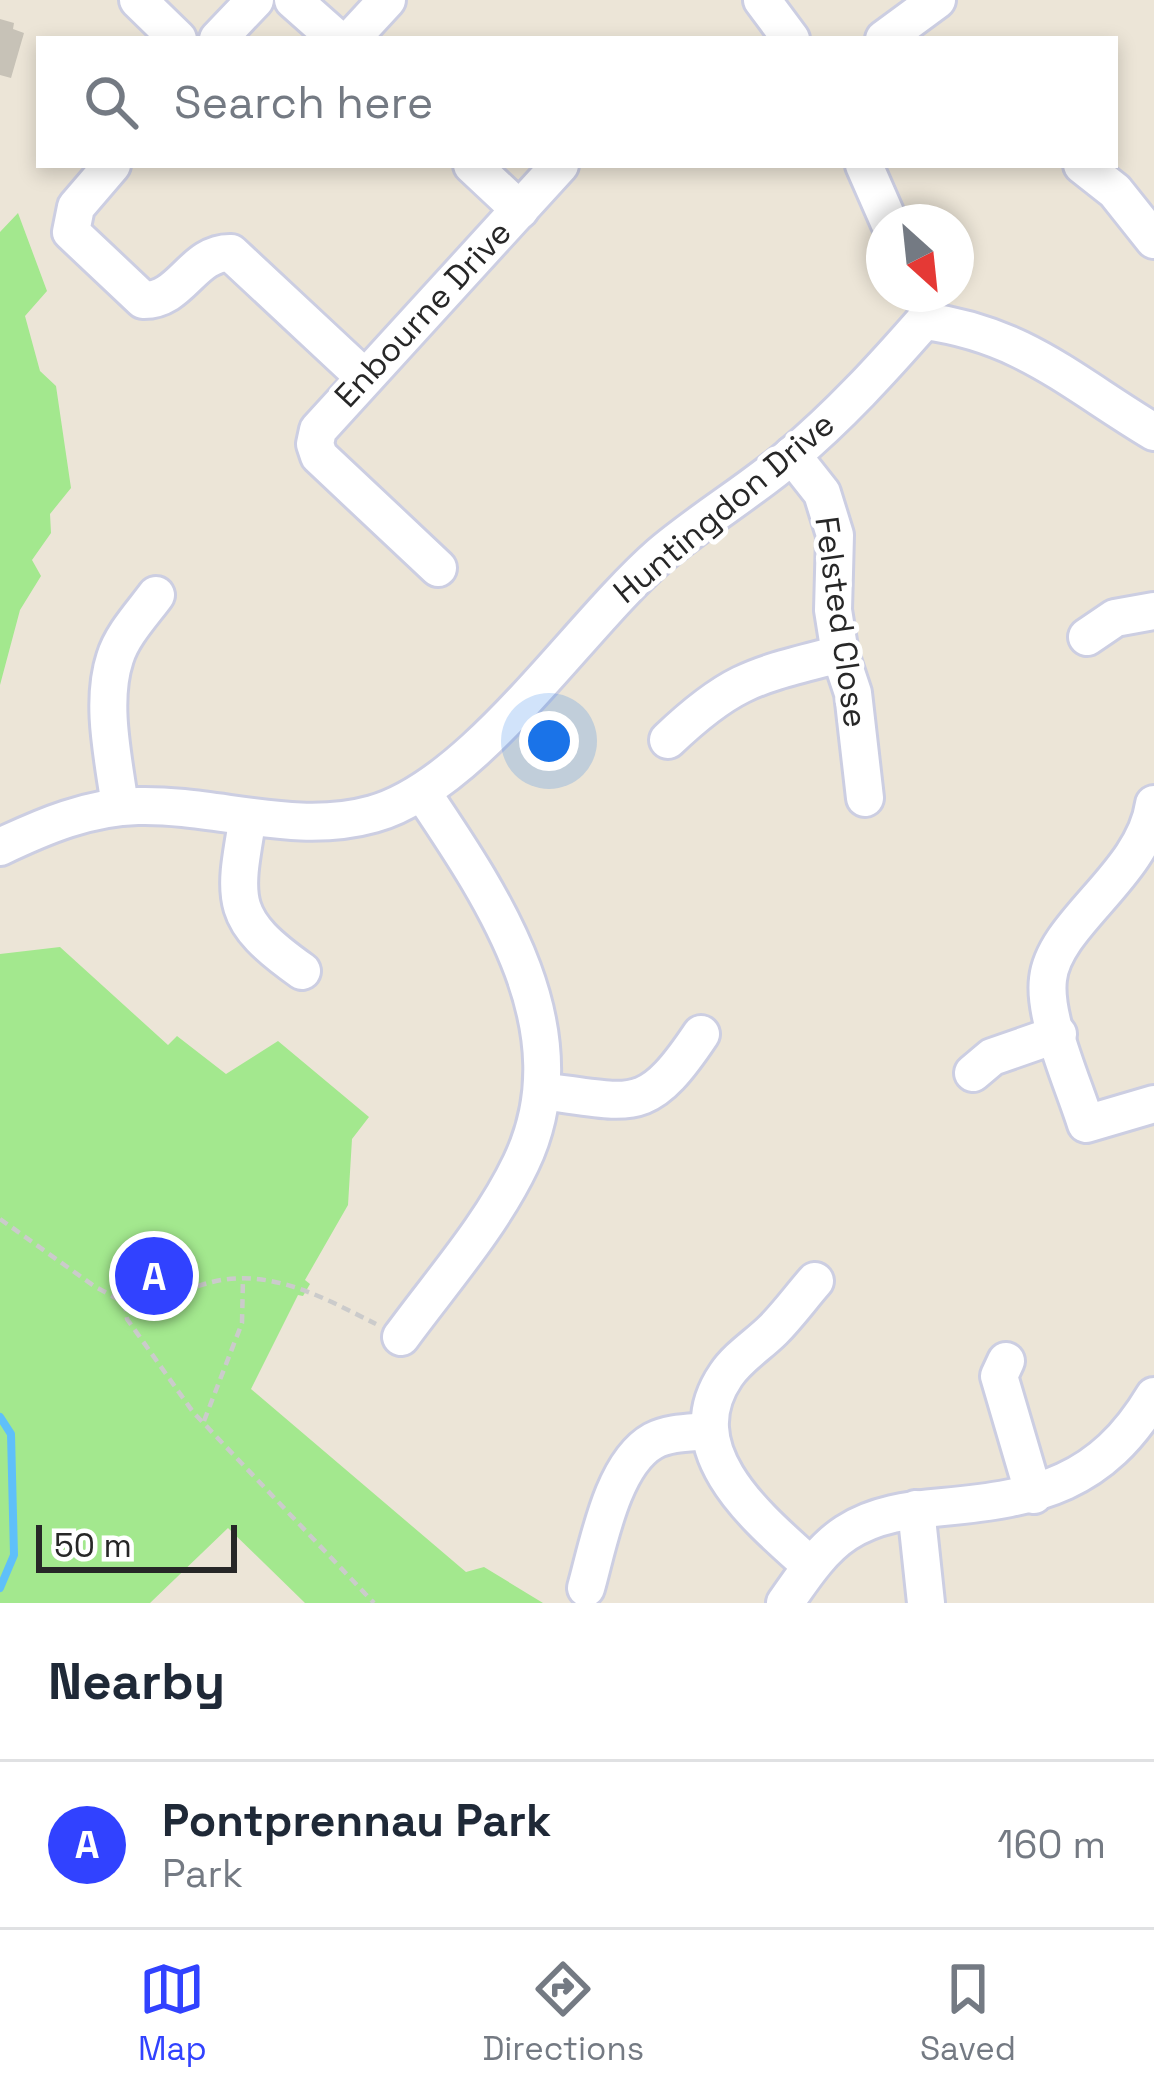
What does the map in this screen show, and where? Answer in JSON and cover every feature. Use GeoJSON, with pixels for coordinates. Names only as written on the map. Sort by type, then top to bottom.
{"type":"FeatureCollection","features":[{"type":"Feature","properties":{"kind":"street"},"geometry":{"type":"LineString","coordinates":[[138,0],[175,36]]}},
{"type":"Feature","properties":{"kind":"street"},"geometry":{"type":"LineString","coordinates":[[221,36],[255,0]]}},
{"type":"Feature","properties":{"kind":"street"},"geometry":{"type":"LineString","coordinates":[[293,0],[334,36]]}},
{"type":"Feature","properties":{"kind":"street"},"geometry":{"type":"LineString","coordinates":[[354,36],[387,0]]}},
{"type":"Feature","properties":{"kind":"street"},"geometry":{"type":"LineString","coordinates":[[762,0],[789,36]]}},
{"type":"Feature","properties":{"kind":"street"},"geometry":{"type":"LineString","coordinates":[[888,36],[937,0]]}},
{"type":"Feature","properties":{"kind":"street"},"geometry":{"type":"LineString","coordinates":[[109,168],[76,207],[71,232],[143,300],[157,300],[171,292],[203,259],[217,252],[231,253],[365,378]]}},
{"type":"Feature","properties":{"kind":"street"},"geometry":{"type":"LineString","coordinates":[[475,168],[520,210]]}},
{"type":"Feature","properties":{"kind":"street","name":"Enbourne Drive"},"geometry":{"type":"LineString","coordinates":[[438,568],[319,456],[318,430],[557,168]]}},
{"type":"Feature","properties":{"kind":"street"},"geometry":{"type":"LineString","coordinates":[[865,168],[881,204]]}},
{"type":"Feature","properties":{"kind":"street"},"geometry":{"type":"LineString","coordinates":[[1086,168],[1115,191],[1154,240]]}},
{"type":"Feature","properties":{"kind":"street","name":"Huntingdon Drive"},"geometry":{"type":"LineString","coordinates":[[0,847],[52,824],[120,807],[171,807],[319,822],[386,810],[422,792],[480,744],[662,554],[792,455],[838,413],[915,312]]}},
{"type":"Feature","properties":{"kind":"street"},"geometry":{"type":"LineString","coordinates":[[932,312],[1016,344],[1154,432]]}},
{"type":"Feature","properties":{"kind":"street","name":"Felsted Close"},"geometry":{"type":"LineString","coordinates":[[792,455],[822,494],[835,536],[833,610],[853,694],[865,798]]}},
{"type":"Feature","properties":{"kind":"street"},"geometry":{"type":"LineString","coordinates":[[120,807],[110,721],[115,656],[156,595]]}},
{"type":"Feature","properties":{"kind":"street"},"geometry":{"type":"LineString","coordinates":[[1087,637],[1115,618],[1154,611]]}},
{"type":"Feature","properties":{"kind":"street"},"geometry":{"type":"LineString","coordinates":[[668,740],[731,687],[776,669],[840,654]]}},
{"type":"Feature","properties":{"kind":"street"},"geometry":{"type":"LineString","coordinates":[[401,1337],[523,1161],[542,1091],[544,1061],[531,989],[481,885],[422,792]]}},
{"type":"Feature","properties":{"kind":"street"},"geometry":{"type":"LineString","coordinates":[[1154,804],[1147,852],[1052,962],[1048,1000],[1087,1124],[1154,1104]]}},
{"type":"Feature","properties":{"kind":"street"},"geometry":{"type":"LineString","coordinates":[[248,817],[240,908],[256,936],[302,971]]}},
{"type":"Feature","properties":{"kind":"street"},"geometry":{"type":"LineString","coordinates":[[542,1091],[616,1100],[640,1098],[670,1079],[701,1034]]}},
{"type":"Feature","properties":{"kind":"street"},"geometry":{"type":"LineString","coordinates":[[973,1073],[992,1057],[1058,1034]]}},
{"type":"Feature","properties":{"kind":"street"},"geometry":{"type":"LineString","coordinates":[[812,1566],[743,1500],[713,1450],[709,1415],[725,1375],[815,1281]]}},
{"type":"Feature","properties":{"kind":"street"},"geometry":{"type":"LineString","coordinates":[[1006,1361],[999,1376],[1034,1495]]}},
{"type":"Feature","properties":{"kind":"street"},"geometry":{"type":"LineString","coordinates":[[785,1603],[812,1566],[840,1537],[860,1525],[884,1515],[1034,1495],[1064,1484],[1094,1466],[1138,1423],[1154,1396]]}},
{"type":"Feature","properties":{"kind":"street"},"geometry":{"type":"LineString","coordinates":[[586,1588],[614,1496],[639,1453],[668,1436],[710,1431]]}},
{"type":"Feature","properties":{"kind":"street"},"geometry":{"type":"LineString","coordinates":[[916,1509],[926,1603]]}},
{"type":"Feature","properties":{"kind":"path"},"geometry":{"type":"LineString","coordinates":[[0,1219],[125,1303],[157,1302],[214,1282],[243,1278],[294,1286],[401,1337]]}},
{"type":"Feature","properties":{"kind":"path"},"geometry":{"type":"LineString","coordinates":[[203,1423],[242,1323],[243,1278]]}},
{"type":"Feature","properties":{"kind":"path"},"geometry":{"type":"LineString","coordinates":[[125,1303],[127,1319],[203,1423],[374,1603]]}},
{"type":"Feature","properties":{"kind":"green space"},"geometry":{"type":"Polygon","coordinates":[[[18,213],[47,291],[25,316],[40,371],[56,386],[71,488],[50,514],[51,533],[32,560],[41,576],[20,610],[0,685],[0,232],[18,213]]]}},
{"type":"Feature","properties":{"kind":"green space"},"geometry":{"type":"Polygon","coordinates":[[[60,947],[168,1045],[177,1036],[226,1074],[278,1041],[369,1117],[352,1139],[348,1205],[251,1389],[466,1572],[484,1567],[543,1603],[305,1603],[228,1528],[150,1603],[0,1603],[0,954],[60,947]]]}},
{"type":"Feature","properties":{"kind":"building"},"geometry":{"type":"Polygon","coordinates":[[[0,19],[24,33],[11,78],[0,75],[0,19]]]}},
{"type":"Feature","properties":{"kind":"waterway"},"geometry":{"type":"LineString","coordinates":[[0,1417],[11,1434],[14,1555],[0,1588]]}},
{"type":"Feature","properties":{"kind":"place","name":"Pontprennau Park"},"geometry":{"type":"Point","coordinates":[154,1276]}}]}
